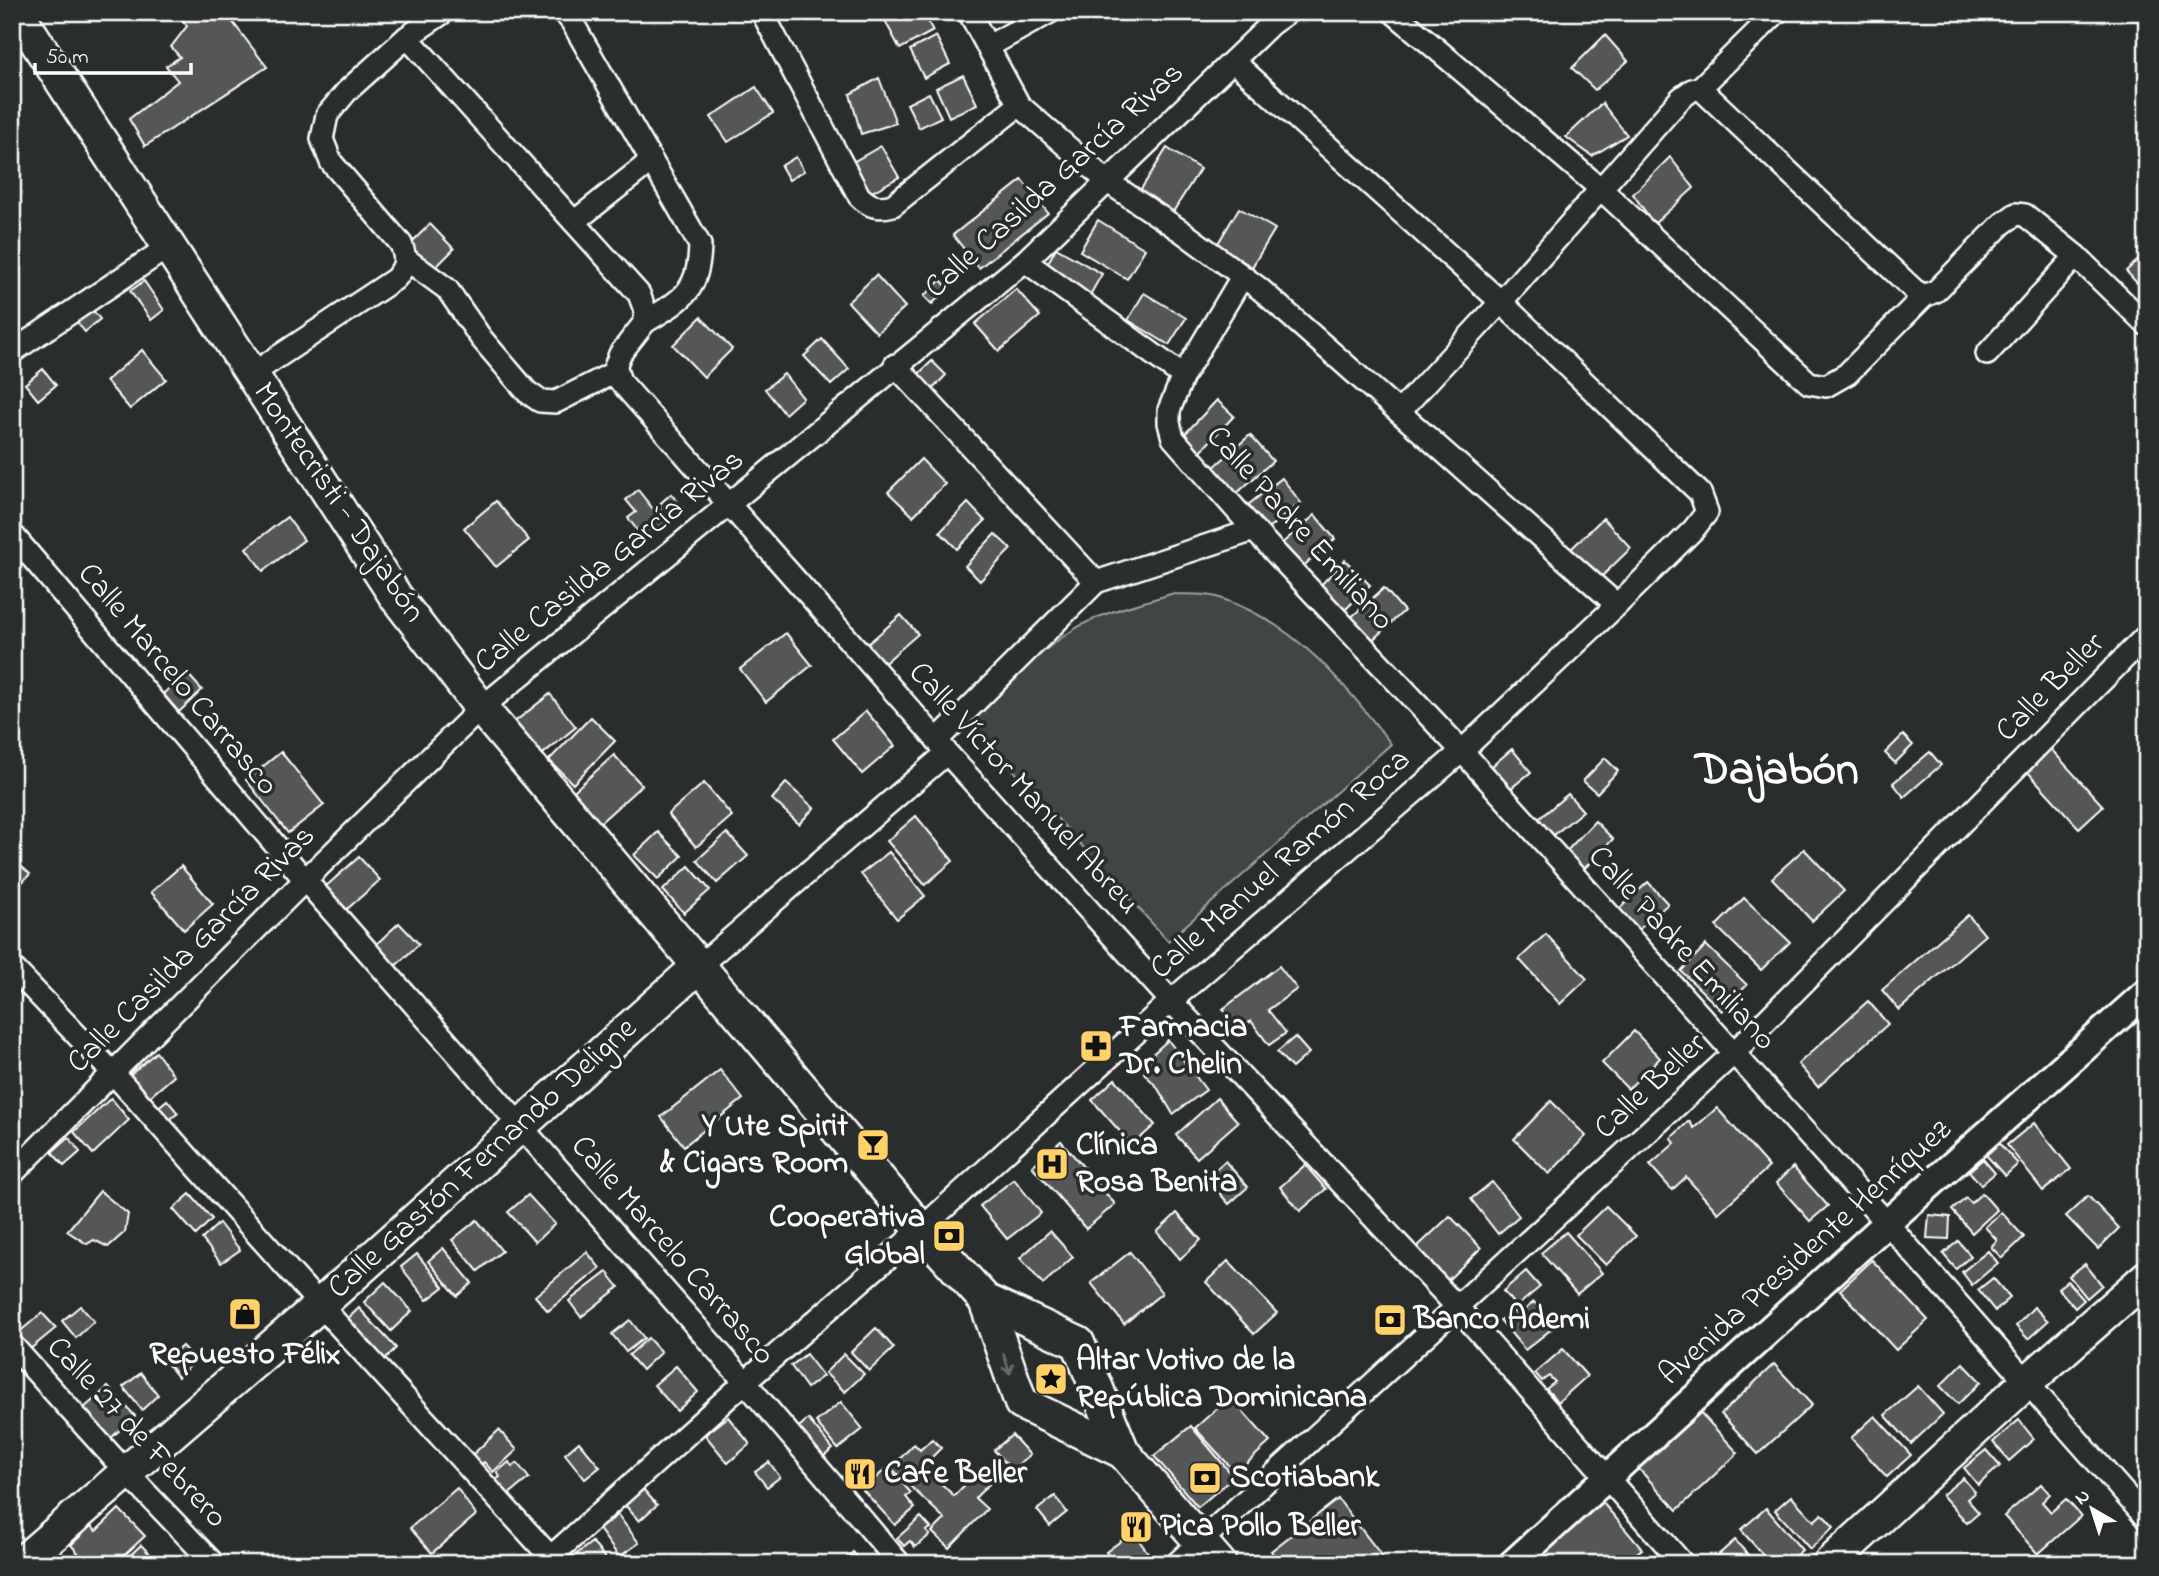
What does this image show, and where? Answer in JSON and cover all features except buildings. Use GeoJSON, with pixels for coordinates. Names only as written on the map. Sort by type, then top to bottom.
{"type":"FeatureCollection","features":[{"type":"Feature","properties":{"kind":"main road","name":"Montecristi - Dajabón"},"geometry":{"type":"LineString","coordinates":[[16,12],[396,597],[481,708],[921,1229],[985,1300]]}},
{"type":"Feature","properties":{"kind":"main road","name":"Calle Gastón Fernando Deligne"},"geometry":{"type":"LineString","coordinates":[[20,1564],[320,1305],[700,965]]}},
{"type":"Feature","properties":{"kind":"main road"},"geometry":{"type":"LineString","coordinates":[[1829,1564],[2026,1383],[2147,1277]]}},
{"type":"Feature","properties":{"kind":"main road"},"geometry":{"type":"LineString","coordinates":[[985,1300],[1021,1403],[1123,1452]]}},
{"type":"Feature","properties":{"kind":"main road"},"geometry":{"type":"LineString","coordinates":[[985,1300],[1077,1343],[1123,1452],[1211,1552]]}},
{"type":"Feature","properties":{"kind":"street"},"geometry":{"type":"LineString","coordinates":[[444,12],[407,37],[348,90],[327,115],[323,139],[331,162],[401,244],[407,259],[447,289],[481,338],[527,393],[540,401],[556,402],[617,371],[615,367],[620,354],[645,322],[675,304],[688,291],[699,271],[700,245],[564,12]]}},
{"type":"Feature","properties":{"kind":"street"},"geometry":{"type":"LineString","coordinates":[[762,12],[859,196],[876,208],[893,205],[1019,105]]}},
{"type":"Feature","properties":{"kind":"street"},"geometry":{"type":"LineString","coordinates":[[969,12],[1019,105],[1108,182],[1260,289],[1617,604]]}},
{"type":"Feature","properties":{"kind":"street"},"geometry":{"type":"LineString","coordinates":[[989,46],[1050,12]]}},
{"type":"Feature","properties":{"kind":"street"},"geometry":{"type":"LineString","coordinates":[[1393,12],[1601,189],[1809,383],[1826,386],[1847,374],[1924,296],[1936,291],[2002,224],[2016,214],[2025,215],[2076,256],[2147,324]]}},
{"type":"Feature","properties":{"kind":"street"},"geometry":{"type":"LineString","coordinates":[[1399,412],[1501,302],[1681,98],[1700,88],[1777,12]]}},
{"type":"Feature","properties":{"kind":"street","name":"Calle Casilda García Rivas"},"geometry":{"type":"LineString","coordinates":[[12,1174],[481,708],[730,505],[895,365],[1025,261],[1233,61],[1274,16]]}},
{"type":"Feature","properties":{"kind":"street"},"geometry":{"type":"LineString","coordinates":[[407,37],[639,294],[645,310],[645,322]]}},
{"type":"Feature","properties":{"kind":"street"},"geometry":{"type":"LineString","coordinates":[[1233,61],[1501,302]]}},
{"type":"Feature","properties":{"kind":"street"},"geometry":{"type":"LineString","coordinates":[[1700,88],[1914,290],[1924,296]]}},
{"type":"Feature","properties":{"kind":"street"},"geometry":{"type":"LineString","coordinates":[[574,222],[652,161]]}},
{"type":"Feature","properties":{"kind":"street"},"geometry":{"type":"LineString","coordinates":[[12,352],[168,247]]}},
{"type":"Feature","properties":{"kind":"street"},"geometry":{"type":"LineString","coordinates":[[1987,354],[2076,256]]}},
{"type":"Feature","properties":{"kind":"street"},"geometry":{"type":"LineString","coordinates":[[251,374],[395,279],[403,271],[407,259]]}},
{"type":"Feature","properties":{"kind":"street"},"geometry":{"type":"LineString","coordinates":[[1025,261],[1183,376],[1242,277]]}},
{"type":"Feature","properties":{"kind":"street","name":"Calle Manuel Ramón Roca"},"geometry":{"type":"LineString","coordinates":[[550,1561],[745,1382],[921,1229],[1171,1001],[1462,751],[1617,604],[1707,512],[1700,493],[1501,302]]}},
{"type":"Feature","properties":{"kind":"street"},"geometry":{"type":"LineString","coordinates":[[895,365],[1096,582],[1254,530]]}},
{"type":"Feature","properties":{"kind":"street","name":"Calle Víctor Manuel Abreu"},"geometry":{"type":"LineString","coordinates":[[617,371],[620,380],[942,747],[1171,1001],[1458,1308],[1682,1564]]}},
{"type":"Feature","properties":{"kind":"street","name":"Calle Padre Emiliano"},"geometry":{"type":"LineString","coordinates":[[1183,376],[1169,410],[1173,438],[1254,530],[1462,751],[1887,1223],[2147,1519]]}},
{"type":"Feature","properties":{"kind":"street","name":"Calle Marcelo Carrasco"},"geometry":{"type":"LineString","coordinates":[[12,534],[305,880],[745,1382],[900,1564]]}},
{"type":"Feature","properties":{"kind":"street","name":"Calle Gastón Fernando Deligne"},"geometry":{"type":"LineString","coordinates":[[700,965],[942,747],[1096,582]]}},
{"type":"Feature","properties":{"kind":"street","name":"Calle Beller"},"geometry":{"type":"LineString","coordinates":[[1176,1564],[1211,1552],[1458,1308],[1733,1054],[2147,635]]}},
{"type":"Feature","properties":{"kind":"street"},"geometry":{"type":"LineString","coordinates":[[12,967],[114,1074],[550,1561]]}},
{"type":"Feature","properties":{"kind":"street","name":"Avenida Presidente Henríquez"},"geometry":{"type":"LineString","coordinates":[[1512,1564],[1887,1223],[2147,992]]}},
{"type":"Feature","properties":{"kind":"street","name":"Calle 27 de Febrero"},"geometry":{"type":"LineString","coordinates":[[12,1345],[126,1472],[214,1564]]}},
{"type":"Feature","properties":{"kind":"shaded area"},"geometry":{"type":"Polygon","coordinates":[[[1171,594],[1214,596],[1247,609],[1272,623],[1295,639],[1336,677],[1391,744],[1168,941],[970,722],[1031,663],[1070,632],[1106,614],[1171,594]]]}},
{"type":"Feature","properties":{"kind":"place","name":"Farmacia Dr. Chelin"},"geometry":{"type":"Point","coordinates":[1096,1046]}},
{"type":"Feature","properties":{"kind":"place","name":"Y Ute Spirit & Cigars Room"},"geometry":{"type":"Point","coordinates":[873,1145]}},
{"type":"Feature","properties":{"kind":"place","name":"Clínica Rosa Benita"},"geometry":{"type":"Point","coordinates":[1052,1164]}},
{"type":"Feature","properties":{"kind":"place","name":"Cooperativa Global"},"geometry":{"type":"Point","coordinates":[949,1236]}},
{"type":"Feature","properties":{"kind":"place","name":"Repuesto Félix"},"geometry":{"type":"Point","coordinates":[245,1314]}},
{"type":"Feature","properties":{"kind":"place","name":"Banco Ademi"},"geometry":{"type":"Point","coordinates":[1390,1320]}},
{"type":"Feature","properties":{"kind":"place","name":"Altar Votivo de la República Dominicana"},"geometry":{"type":"Point","coordinates":[1051,1379]}},
{"type":"Feature","properties":{"kind":"place","name":"Cafe Beller"},"geometry":{"type":"Point","coordinates":[860,1474]}},
{"type":"Feature","properties":{"kind":"place","name":"Scotiabank"},"geometry":{"type":"Point","coordinates":[1205,1478]}},
{"type":"Feature","properties":{"kind":"place","name":"Pica Pollo Beller"},"geometry":{"type":"Point","coordinates":[1136,1527]}},
{"type":"Feature","properties":{"kind":"district","name":"Dajabón"},"geometry":{"type":"Point","coordinates":[1777,771]}}]}
